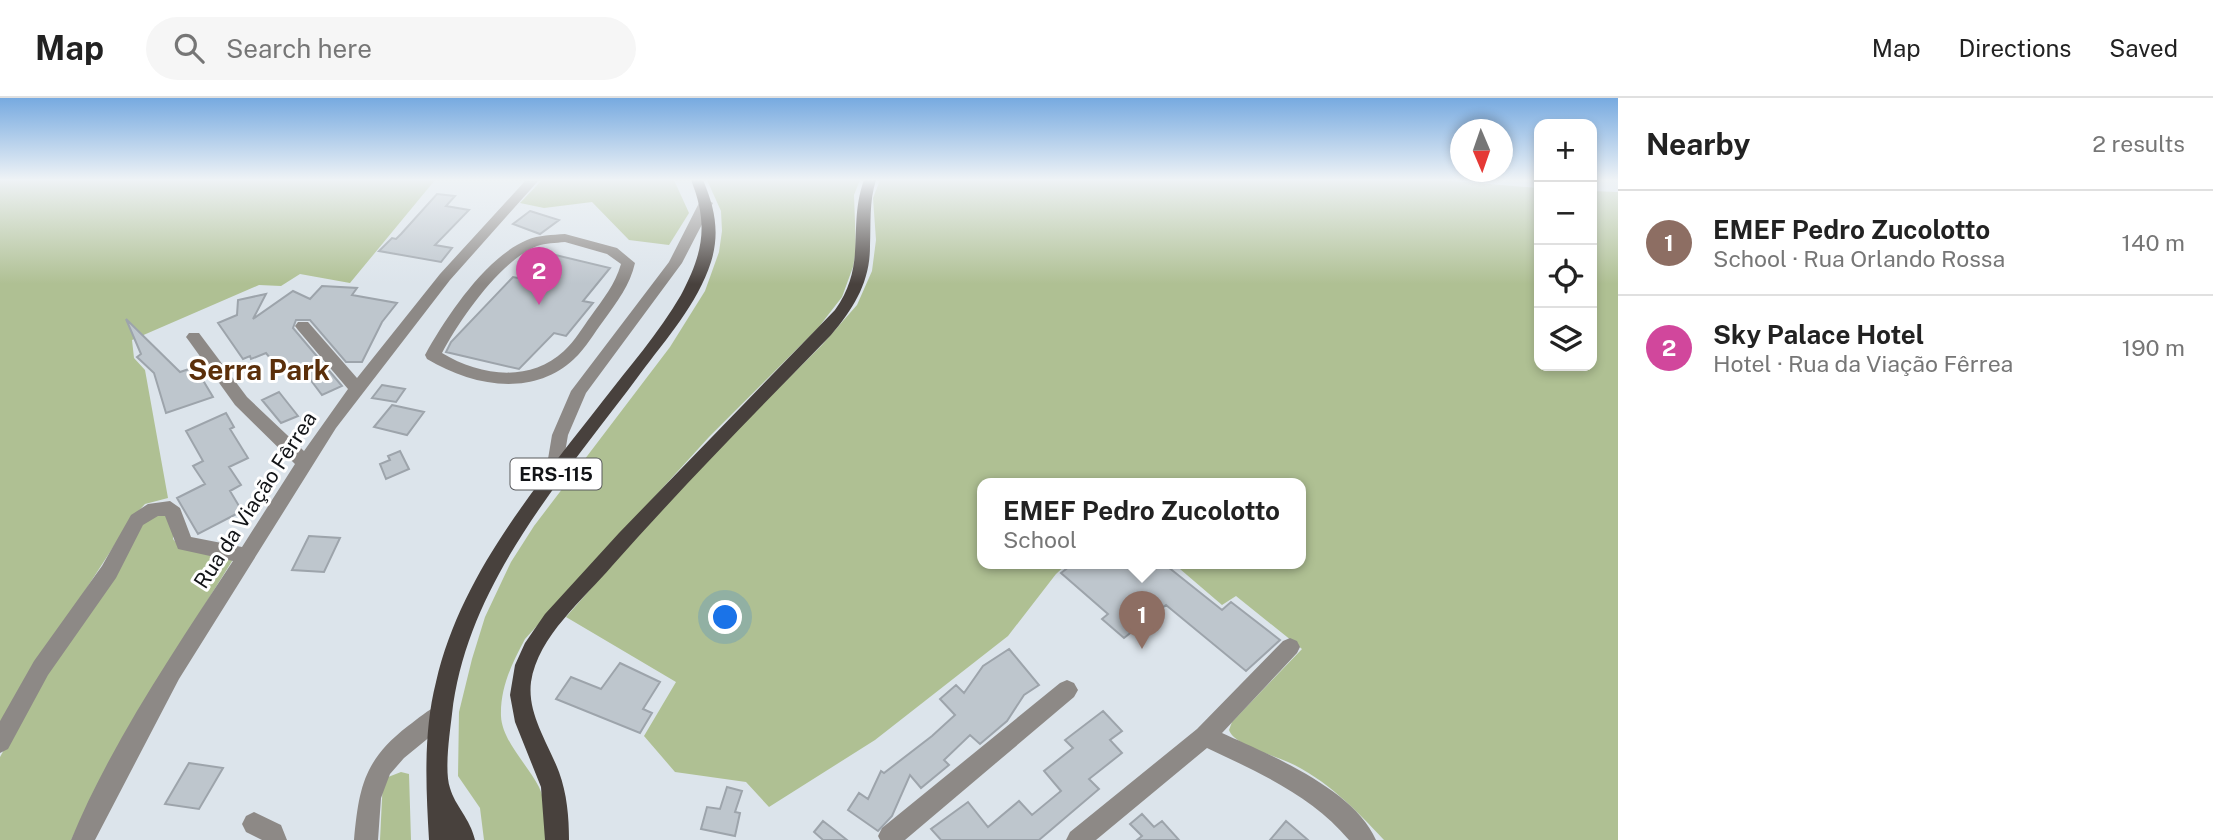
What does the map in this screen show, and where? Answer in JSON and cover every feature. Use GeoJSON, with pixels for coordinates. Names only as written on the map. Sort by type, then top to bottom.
{"type":"FeatureCollection","features":[{"type":"Feature","properties":{"kind":"main road","name":"ERS-115"},"geometry":{"type":"LineString","coordinates":[[441,840],[438,789],[440,715],[447,679],[476,598],[515,531],[679,312],[693,288],[709,243],[711,226],[709,215]]}},
{"type":"Feature","properties":{"kind":"main road"},"geometry":{"type":"LineString","coordinates":[[557,840],[558,823],[552,786],[523,711],[520,684],[528,657],[569,602],[646,514],[826,331],[852,299],[860,279],[864,215]]}},
{"type":"Feature","properties":{"kind":"main road"},"geometry":{"type":"LineString","coordinates":[[438,789],[460,827],[463,840]]}},
{"type":"Feature","properties":{"kind":"street","name":"Rua da Viação Fêrrea"},"geometry":{"type":"LineString","coordinates":[[83,840],[172,672],[305,463],[357,389],[476,240],[500,215]]}},
{"type":"Feature","properties":{"kind":"street"},"geometry":{"type":"LineString","coordinates":[[554,477],[561,435],[579,391],[675,263],[700,215]]}},
{"type":"Feature","properties":{"kind":"street"},"geometry":{"type":"LineString","coordinates":[[565,238],[584,243],[612,251],[628,263],[625,279],[581,340],[566,359],[545,372],[506,381],[451,367],[433,355],[445,331],[509,258],[542,240],[565,238]]}},
{"type":"Feature","properties":{"kind":"street"},"geometry":{"type":"LineString","coordinates":[[303,326],[357,389]]}},
{"type":"Feature","properties":{"kind":"street"},"geometry":{"type":"LineString","coordinates":[[194,337],[241,401],[305,463]]}},
{"type":"Feature","properties":{"kind":"street"},"geometry":{"type":"LineString","coordinates":[[581,340],[596,367]]}},
{"type":"Feature","properties":{"kind":"street"},"geometry":{"type":"LineString","coordinates":[[0,742],[41,668],[109,572],[137,520],[145,513],[154,509],[170,508],[177,517],[181,539],[185,544],[246,555]]}},
{"type":"Feature","properties":{"kind":"street"},"geometry":{"type":"LineString","coordinates":[[1078,840],[1205,736],[1290,647]]}},
{"type":"Feature","properties":{"kind":"street"},"geometry":{"type":"LineString","coordinates":[[891,838],[1067,690]]}},
{"type":"Feature","properties":{"kind":"street"},"geometry":{"type":"LineString","coordinates":[[366,840],[371,790],[377,774],[386,761],[440,715]]}},
{"type":"Feature","properties":{"kind":"street"},"geometry":{"type":"LineString","coordinates":[[1205,736],[1274,768],[1322,798],[1364,840]]}},
{"type":"Feature","properties":{"kind":"street"},"geometry":{"type":"LineString","coordinates":[[254,824],[273,833],[275,840]]}},
{"type":"Feature","properties":{"kind":"green space"},"geometry":{"type":"Polygon","coordinates":[[[0,215],[406,215],[350,283],[300,274],[281,286],[259,285],[132,340],[134,358],[145,370],[168,498],[145,504],[132,518],[0,722],[0,215]]]}},
{"type":"Feature","properties":{"kind":"green space"},"geometry":{"type":"Polygon","coordinates":[[[604,215],[688,215],[669,245],[629,240],[604,215]]]}},
{"type":"Feature","properties":{"kind":"green space"},"geometry":{"type":"Polygon","coordinates":[[[721,215],[855,215],[856,250],[853,267],[842,297],[818,328],[709,437],[525,639],[505,686],[501,716],[506,735],[541,793],[546,813],[547,840],[484,840],[480,808],[458,776],[459,712],[485,617],[511,562],[534,526],[670,347],[705,291],[719,252],[721,215]]]}},
{"type":"Feature","properties":{"kind":"green space"},"geometry":{"type":"Polygon","coordinates":[[[874,215],[1534,215],[1534,371],[1597,371],[1597,215],[1618,215],[1618,840],[1384,840],[1328,786],[1315,777],[1288,762],[1246,745],[1232,735],[1229,730],[1232,722],[1302,649],[1236,596],[1222,605],[1180,569],[1306,569],[1306,478],[977,478],[977,569],[1061,569],[1008,636],[875,740],[769,807],[746,782],[675,772],[644,736],[676,682],[566,617],[690,476],[821,346],[857,305],[872,271],[876,240],[874,215]]]}},
{"type":"Feature","properties":{"kind":"green space"},"geometry":{"type":"Polygon","coordinates":[[[165,513],[173,520],[173,539],[179,546],[234,558],[129,726],[71,840],[0,840],[0,757],[49,668],[142,523],[148,517],[165,513]]]}},
{"type":"Feature","properties":{"kind":"green space"},"geometry":{"type":"Polygon","coordinates":[[[401,772],[409,774],[411,840],[380,840],[383,779],[401,772]]]}},
{"type":"Feature","properties":{"kind":"building"},"geometry":{"type":"Polygon","coordinates":[[[418,215],[465,215],[435,245],[452,248],[441,262],[379,251],[392,238],[396,239],[418,215]]]}},
{"type":"Feature","properties":{"kind":"building"},"geometry":{"type":"Polygon","coordinates":[[[525,215],[542,215],[559,220],[540,234],[513,224],[525,215]]]}},
{"type":"Feature","properties":{"kind":"building"},"geometry":{"type":"Polygon","coordinates":[[[547,253],[610,268],[583,301],[593,303],[566,336],[554,333],[519,369],[446,352],[451,342],[513,277],[523,279],[547,253]]]}},
{"type":"Feature","properties":{"kind":"building"},"geometry":{"type":"Polygon","coordinates":[[[322,286],[357,288],[352,295],[397,303],[382,322],[362,362],[346,362],[310,320],[296,320],[293,328],[342,386],[322,395],[300,366],[283,374],[266,353],[243,359],[218,323],[237,315],[238,300],[266,294],[253,319],[293,291],[310,299],[322,286]]]}},
{"type":"Feature","properties":{"kind":"building"},"geometry":{"type":"Polygon","coordinates":[[[126,319],[180,372],[195,367],[213,397],[166,413],[154,373],[137,357],[141,354],[126,319]]]}},
{"type":"Feature","properties":{"kind":"building"},"geometry":{"type":"Polygon","coordinates":[[[382,385],[405,389],[396,402],[372,398],[382,385]]]}},
{"type":"Feature","properties":{"kind":"building"},"geometry":{"type":"Polygon","coordinates":[[[279,392],[298,416],[281,423],[262,400],[279,392]]]}},
{"type":"Feature","properties":{"kind":"building"},"geometry":{"type":"Polygon","coordinates":[[[392,405],[424,412],[407,435],[374,427],[392,405]]]}},
{"type":"Feature","properties":{"kind":"building"},"geometry":{"type":"Polygon","coordinates":[[[226,413],[234,427],[230,429],[248,458],[229,467],[241,485],[230,491],[242,511],[198,534],[177,498],[205,484],[193,466],[203,461],[186,431],[226,413]]]}},
{"type":"Feature","properties":{"kind":"building"},"geometry":{"type":"Polygon","coordinates":[[[400,451],[409,469],[386,479],[380,464],[390,460],[388,456],[400,451]]]}},
{"type":"Feature","properties":{"kind":"building"},"geometry":{"type":"Polygon","coordinates":[[[309,536],[340,538],[324,572],[292,570],[309,536]]]}},
{"type":"Feature","properties":{"kind":"building"},"geometry":{"type":"Polygon","coordinates":[[[1066,569],[1171,569],[1222,610],[1231,602],[1280,640],[1246,671],[1166,605],[1124,638],[1102,619],[1108,614],[1061,573],[1066,569]]]}},
{"type":"Feature","properties":{"kind":"building"},"geometry":{"type":"Polygon","coordinates":[[[1009,649],[1039,685],[1024,695],[1007,721],[980,744],[970,735],[944,760],[949,765],[921,788],[910,775],[892,816],[878,831],[848,810],[859,793],[868,799],[881,771],[884,773],[955,715],[940,699],[956,685],[964,693],[983,666],[1009,649]]]}},
{"type":"Feature","properties":{"kind":"building"},"geometry":{"type":"Polygon","coordinates":[[[620,663],[660,682],[643,709],[652,713],[640,733],[556,699],[571,677],[601,689],[620,663]]]}},
{"type":"Feature","properties":{"kind":"building"},"geometry":{"type":"Polygon","coordinates":[[[1103,711],[1122,731],[1110,740],[1122,753],[1089,779],[1099,789],[1039,840],[941,840],[931,829],[968,802],[988,827],[1019,801],[1032,815],[1061,791],[1044,771],[1073,748],[1065,740],[1103,711]]]}},
{"type":"Feature","properties":{"kind":"building"},"geometry":{"type":"Polygon","coordinates":[[[189,763],[223,768],[199,809],[165,804],[189,763]]]}},
{"type":"Feature","properties":{"kind":"building"},"geometry":{"type":"Polygon","coordinates":[[[727,787],[742,791],[735,812],[740,813],[735,836],[701,829],[707,807],[720,809],[727,787]]]}},
{"type":"Feature","properties":{"kind":"building"},"geometry":{"type":"Polygon","coordinates":[[[1142,814],[1154,827],[1162,821],[1179,840],[1137,840],[1142,836],[1130,824],[1142,814]]]}},
{"type":"Feature","properties":{"kind":"building"},"geometry":{"type":"Polygon","coordinates":[[[823,821],[847,840],[823,840],[814,832],[823,821]]]}},
{"type":"Feature","properties":{"kind":"building"},"geometry":{"type":"Polygon","coordinates":[[[1286,821],[1308,840],[1270,840],[1286,821]]]}},
{"type":"Feature","properties":{"kind":"place","name":"Sky Palace Hotel"},"geometry":{"type":"Point","coordinates":[539,305]}},
{"type":"Feature","properties":{"kind":"place","name":"EMEF Pedro Zucolotto"},"geometry":{"type":"Point","coordinates":[1142,649]}},
{"type":"Feature","properties":{"kind":"district","name":"Serra Park"},"geometry":{"type":"Point","coordinates":[259,369]}}]}
